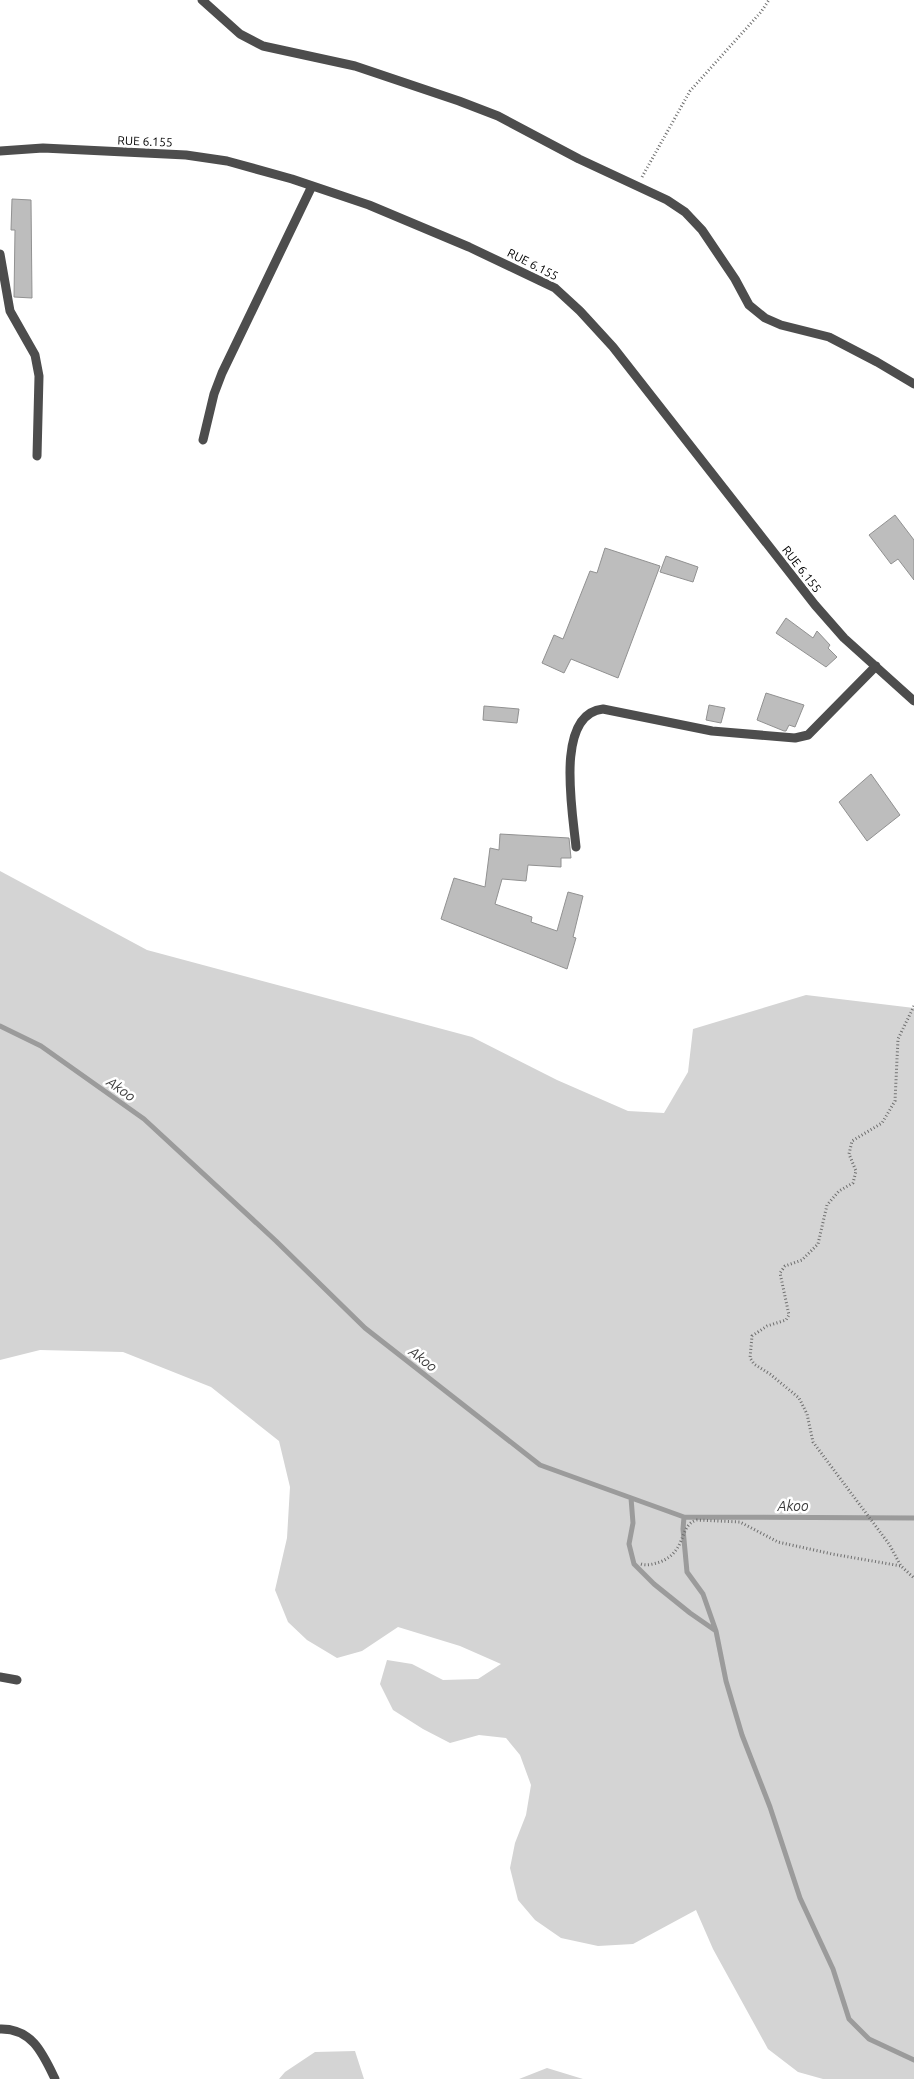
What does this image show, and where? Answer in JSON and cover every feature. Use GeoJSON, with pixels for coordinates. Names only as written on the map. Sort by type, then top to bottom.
{"type":"FeatureCollection","features":[{"type":"Feature","properties":{"kind":"street"},"geometry":{"type":"LineString","coordinates":[[202,0],[240,34],[263,46],[355,66],[459,101],[498,116],[579,159],[667,200],[691,218],[702,230],[735,279],[749,306],[765,318],[781,325],[828,337],[877,362],[914,384]]}},
{"type":"Feature","properties":{"kind":"street","name":"RUE 6.155"},"geometry":{"type":"LineString","coordinates":[[0,151],[43,148],[186,155],[227,161],[369,205],[468,247],[555,288],[580,311],[613,347],[815,605],[844,638],[914,701]]}},
{"type":"Feature","properties":{"kind":"street"},"geometry":{"type":"LineString","coordinates":[[203,440],[214,394],[222,373],[312,186]]}},
{"type":"Feature","properties":{"kind":"street"},"geometry":{"type":"LineString","coordinates":[[0,254],[10,311],[35,355],[39,376],[37,456]]}},
{"type":"Feature","properties":{"kind":"street"},"geometry":{"type":"LineString","coordinates":[[576,848],[570,775],[574,736],[585,716],[593,710],[602,709],[712,731],[795,738],[808,735],[876,666]]}},
{"type":"Feature","properties":{"kind":"street"},"geometry":{"type":"LineString","coordinates":[[0,1677],[17,1680]]}},
{"type":"Feature","properties":{"kind":"street"},"geometry":{"type":"LineString","coordinates":[[2,2028],[27,2036],[43,2054],[55,2079]]}},
{"type":"Feature","properties":{"kind":"path"},"geometry":{"type":"LineString","coordinates":[[637,186],[690,91],[761,12],[769,0]]}},
{"type":"Feature","properties":{"kind":"path"},"geometry":{"type":"LineString","coordinates":[[914,1006],[898,1039],[895,1101],[882,1123],[852,1141],[849,1154],[856,1171],[853,1183],[838,1191],[827,1205],[818,1244],[802,1260],[784,1266],[780,1273],[789,1315],[786,1320],[767,1326],[752,1336],[750,1348],[750,1358],[754,1364],[770,1374],[799,1398],[808,1414],[813,1442],[888,1544],[901,1566],[914,1578]]}},
{"type":"Feature","properties":{"kind":"path"},"geometry":{"type":"LineString","coordinates":[[641,1564],[656,1563],[670,1558],[680,1544],[687,1525],[697,1520],[740,1522],[778,1542],[901,1566]]}},
{"type":"Feature","properties":{"kind":"shaded area"},"geometry":{"type":"Polygon","coordinates":[[[0,871],[147,950],[472,1037],[557,1080],[628,1111],[664,1113],[688,1072],[693,1029],[806,995],[914,1008],[914,2079],[823,2079],[798,2072],[768,2049],[713,1949],[696,1910],[633,1944],[598,1946],[561,1938],[535,1920],[518,1900],[510,1868],[515,1843],[526,1815],[531,1785],[520,1755],[506,1738],[479,1735],[450,1743],[393,1710],[380,1684],[387,1660],[412,1664],[443,1680],[478,1679],[501,1664],[460,1646],[398,1627],[362,1651],[337,1658],[307,1640],[288,1622],[275,1590],[287,1538],[290,1487],[279,1441],[211,1387],[123,1352],[40,1350],[0,1360],[0,871]]]}},
{"type":"Feature","properties":{"kind":"shaded area"},"geometry":{"type":"Polygon","coordinates":[[[355,2051],[364,2079],[279,2079],[285,2072],[315,2052],[355,2051]]]}},
{"type":"Feature","properties":{"kind":"shaded area"},"geometry":{"type":"Polygon","coordinates":[[[547,2068],[583,2079],[519,2079],[547,2068]]]}},
{"type":"Feature","properties":{"kind":"building"},"geometry":{"type":"Polygon","coordinates":[[[12,199],[31,200],[32,298],[14,297],[15,230],[11,230],[12,199]]]}},
{"type":"Feature","properties":{"kind":"building"},"geometry":{"type":"Polygon","coordinates":[[[895,515],[914,540],[914,580],[898,559],[891,564],[869,535],[895,515]]]}},
{"type":"Feature","properties":{"kind":"building"},"geometry":{"type":"Polygon","coordinates":[[[605,548],[660,566],[618,678],[571,659],[564,673],[542,663],[554,635],[563,639],[590,571],[597,573],[605,548]]]}},
{"type":"Feature","properties":{"kind":"building"},"geometry":{"type":"Polygon","coordinates":[[[666,556],[698,567],[693,582],[660,572],[666,556]]]}},
{"type":"Feature","properties":{"kind":"building"},"geometry":{"type":"Polygon","coordinates":[[[786,618],[813,638],[817,631],[830,645],[828,648],[837,657],[826,667],[776,633],[786,618]]]}},
{"type":"Feature","properties":{"kind":"building"},"geometry":{"type":"Polygon","coordinates":[[[766,693],[804,705],[795,727],[789,725],[786,731],[784,731],[757,720],[766,693]]]}},
{"type":"Feature","properties":{"kind":"building"},"geometry":{"type":"Polygon","coordinates":[[[709,705],[725,708],[721,723],[706,720],[709,705]]]}},
{"type":"Feature","properties":{"kind":"building"},"geometry":{"type":"Polygon","coordinates":[[[484,706],[519,709],[517,723],[483,720],[484,706]]]}},
{"type":"Feature","properties":{"kind":"building"},"geometry":{"type":"Polygon","coordinates":[[[871,774],[900,815],[867,841],[839,802],[871,774]]]}},
{"type":"Feature","properties":{"kind":"building"},"geometry":{"type":"Polygon","coordinates":[[[500,834],[569,838],[571,858],[561,858],[561,867],[528,865],[526,881],[502,879],[495,904],[532,917],[531,922],[557,931],[568,892],[583,896],[573,937],[576,938],[567,969],[441,919],[454,878],[485,887],[490,848],[499,850],[500,834]]]}},
{"type":"Feature","properties":{"kind":"waterway","name":"Akoo"},"geometry":{"type":"LineString","coordinates":[[0,1026],[41,1046],[144,1119],[276,1241],[365,1328],[540,1465],[684,1517],[914,1518]]}},
{"type":"Feature","properties":{"kind":"waterway"},"geometry":{"type":"LineString","coordinates":[[631,1498],[633,1523],[629,1544],[634,1564],[654,1584],[716,1631],[726,1681],[742,1735],[770,1807],[800,1898],[833,1969],[849,2019],[869,2039],[914,2060]]}},
{"type":"Feature","properties":{"kind":"waterway"},"geometry":{"type":"LineString","coordinates":[[684,1517],[683,1529],[687,1572],[703,1594],[716,1631]]}}]}
